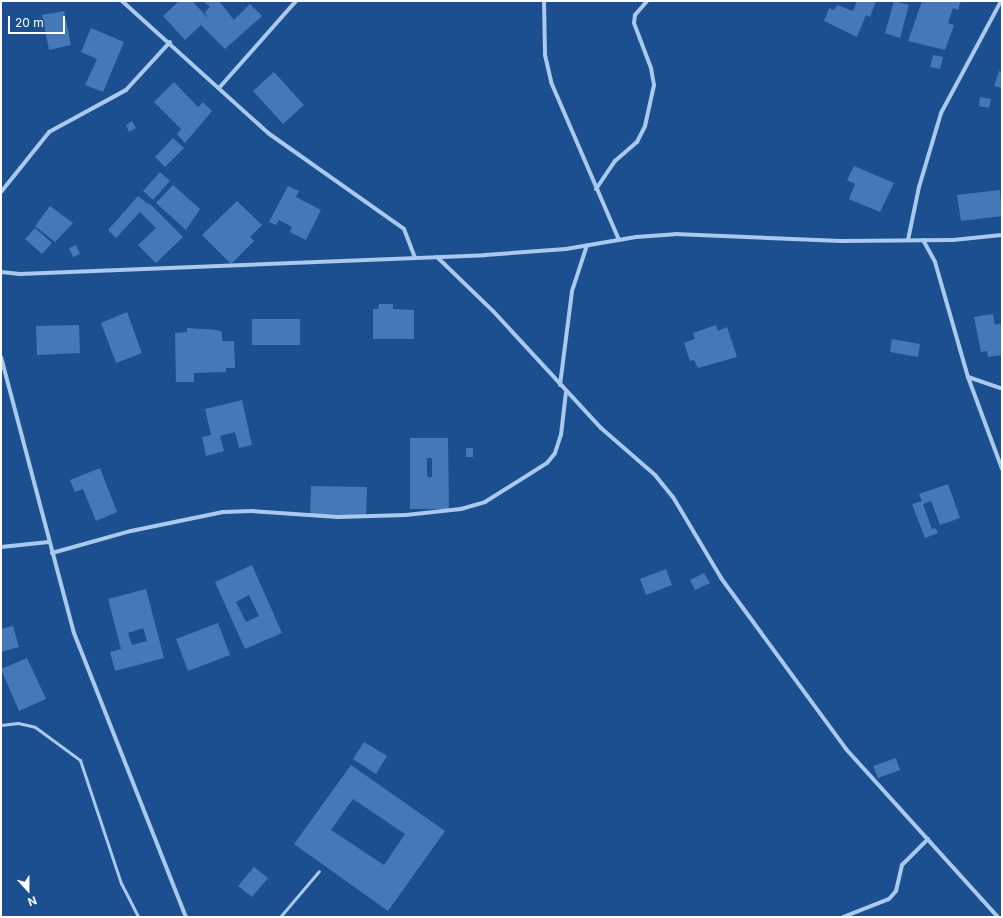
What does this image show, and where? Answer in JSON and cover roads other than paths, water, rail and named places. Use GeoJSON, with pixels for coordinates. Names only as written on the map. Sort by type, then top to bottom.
{"type":"FeatureCollection","features":[{"type":"Feature","properties":{"kind":"street"},"geometry":{"type":"LineString","coordinates":[[122,1],[170,42],[268,132],[404,229],[415,258]]}},
{"type":"Feature","properties":{"kind":"street"},"geometry":{"type":"LineString","coordinates":[[219,88],[296,1]]}},
{"type":"Feature","properties":{"kind":"street"},"geometry":{"type":"LineString","coordinates":[[544,1],[545,55],[551,82],[619,240]]}},
{"type":"Feature","properties":{"kind":"street"},"geometry":{"type":"LineString","coordinates":[[596,189],[615,160],[637,142],[646,126],[654,85],[651,68],[634,19],[641,5],[647,1]]}},
{"type":"Feature","properties":{"kind":"street"},"geometry":{"type":"LineString","coordinates":[[908,240],[919,186],[941,113],[1001,1]]}},
{"type":"Feature","properties":{"kind":"street"},"geometry":{"type":"LineString","coordinates":[[1,192],[49,132],[126,90],[170,42]]}},
{"type":"Feature","properties":{"kind":"street"},"geometry":{"type":"LineString","coordinates":[[1,272],[20,274],[437,258],[587,245],[676,234],[841,241],[923,240],[1002,235]]}},
{"type":"Feature","properties":{"kind":"street"},"geometry":{"type":"LineString","coordinates":[[923,240],[939,275],[968,377],[1002,469]]}},
{"type":"Feature","properties":{"kind":"street"},"geometry":{"type":"LineString","coordinates":[[560,385],[572,291],[587,245]]}},
{"type":"Feature","properties":{"kind":"street"},"geometry":{"type":"LineString","coordinates":[[437,258],[493,312],[601,428],[640,460],[673,497],[721,578],[814,707],[879,787],[998,917]]}},
{"type":"Feature","properties":{"kind":"street"},"geometry":{"type":"LineString","coordinates":[[1,357],[74,633],[100,705],[186,917]]}},
{"type":"Feature","properties":{"kind":"street"},"geometry":{"type":"LineString","coordinates":[[968,377],[1002,388]]}},
{"type":"Feature","properties":{"kind":"street"},"geometry":{"type":"LineString","coordinates":[[52,552],[131,531],[223,512],[252,510],[338,517],[406,515],[461,509],[485,502],[547,463],[555,453],[561,435],[566,392]]}},
{"type":"Feature","properties":{"kind":"street"},"geometry":{"type":"LineString","coordinates":[[1,547],[49,542]]}},
{"type":"Feature","properties":{"kind":"street"},"geometry":{"type":"LineString","coordinates":[[843,917],[889,899],[896,891],[902,865],[928,839]]}},
{"type":"Feature","properties":{"kind":"lane"},"geometry":{"type":"LineString","coordinates":[[1,725],[18,723],[35,727],[80,760],[121,883],[138,917]]}},
{"type":"Feature","properties":{"kind":"lane"},"geometry":{"type":"LineString","coordinates":[[280,917],[319,871]]}}]}
